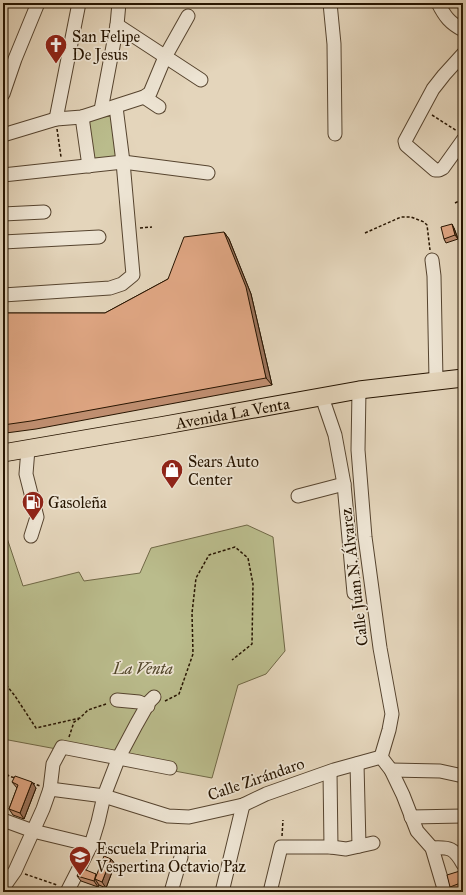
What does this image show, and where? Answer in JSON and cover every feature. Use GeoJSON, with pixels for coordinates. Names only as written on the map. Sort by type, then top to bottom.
{"type":"FeatureCollection","features":[{"type":"Feature","properties":{"kind":"main road","name":"Avenida La Venta"},"geometry":{"type":"LineString","coordinates":[[3,453],[359,390],[463,378]]}},
{"type":"Feature","properties":{"kind":"street"},"geometry":{"type":"LineString","coordinates":[[3,94],[15,59],[38,3]]}},
{"type":"Feature","properties":{"kind":"street"},"geometry":{"type":"LineString","coordinates":[[56,119],[79,3]]}},
{"type":"Feature","properties":{"kind":"street"},"geometry":{"type":"LineString","coordinates":[[101,110],[117,25],[118,3]]}},
{"type":"Feature","properties":{"kind":"street"},"geometry":{"type":"LineString","coordinates":[[330,3],[334,44],[335,134]]}},
{"type":"Feature","properties":{"kind":"street"},"geometry":{"type":"LineString","coordinates":[[438,3],[442,12],[451,23],[463,30]]}},
{"type":"Feature","properties":{"kind":"street"},"geometry":{"type":"LineString","coordinates":[[3,135],[56,119],[82,117],[144,98],[150,93],[165,57],[188,16]]}},
{"type":"Feature","properties":{"kind":"street"},"geometry":{"type":"LineString","coordinates":[[117,25],[201,80]]}},
{"type":"Feature","properties":{"kind":"street"},"geometry":{"type":"LineString","coordinates":[[460,136],[443,168],[439,170],[435,170],[406,144],[405,140],[422,108],[444,75],[463,54]]}},
{"type":"Feature","properties":{"kind":"street"},"geometry":{"type":"LineString","coordinates":[[144,98],[159,107]]}},
{"type":"Feature","properties":{"kind":"street"},"geometry":{"type":"LineString","coordinates":[[3,295],[110,288],[122,284],[133,275],[123,162],[116,107]]}},
{"type":"Feature","properties":{"kind":"street"},"geometry":{"type":"LineString","coordinates":[[82,117],[89,166]]}},
{"type":"Feature","properties":{"kind":"street"},"geometry":{"type":"LineString","coordinates":[[3,175],[62,170],[123,162],[208,173]]}},
{"type":"Feature","properties":{"kind":"street"},"geometry":{"type":"LineString","coordinates":[[3,214],[44,212]]}},
{"type":"Feature","properties":{"kind":"street"},"geometry":{"type":"LineString","coordinates":[[3,242],[99,237]]}},
{"type":"Feature","properties":{"kind":"street"},"geometry":{"type":"LineString","coordinates":[[432,260],[434,276],[436,380]]}},
{"type":"Feature","properties":{"kind":"street","name":"Calle Juan N. Álvarez"},"geometry":{"type":"LineString","coordinates":[[359,390],[358,450],[365,537],[380,648],[392,714],[381,757]]}},
{"type":"Feature","properties":{"kind":"street"},"geometry":{"type":"LineString","coordinates":[[322,397],[335,435],[344,484],[354,594]]}},
{"type":"Feature","properties":{"kind":"street"},"geometry":{"type":"LineString","coordinates":[[28,449],[26,474],[37,517],[32,536]]}},
{"type":"Feature","properties":{"kind":"street"},"geometry":{"type":"LineString","coordinates":[[298,496],[344,484]]}},
{"type":"Feature","properties":{"kind":"street"},"geometry":{"type":"LineString","coordinates":[[117,700],[151,702]]}},
{"type":"Feature","properties":{"kind":"street"},"geometry":{"type":"LineString","coordinates":[[68,891],[91,845],[104,796],[119,757],[136,725],[151,702]]}},
{"type":"Feature","properties":{"kind":"street"},"geometry":{"type":"LineString","coordinates":[[3,888],[15,871],[43,809],[50,789],[53,764],[62,747],[170,768]]}},
{"type":"Feature","properties":{"kind":"street"},"geometry":{"type":"LineString","coordinates":[[381,757],[391,770],[420,836],[432,848],[445,892]]}},
{"type":"Feature","properties":{"kind":"street","name":"Calle Zirándaro"},"geometry":{"type":"LineString","coordinates":[[50,789],[104,796],[168,816],[189,817],[243,805],[266,794],[330,772],[381,757]]}},
{"type":"Feature","properties":{"kind":"street"},"geometry":{"type":"LineString","coordinates":[[357,764],[359,846]]}},
{"type":"Feature","properties":{"kind":"street"},"geometry":{"type":"LineString","coordinates":[[391,770],[440,771],[463,776]]}},
{"type":"Feature","properties":{"kind":"street"},"geometry":{"type":"LineString","coordinates":[[330,772],[331,847]]}},
{"type":"Feature","properties":{"kind":"street"},"geometry":{"type":"LineString","coordinates":[[222,892],[243,805]]}},
{"type":"Feature","properties":{"kind":"street"},"geometry":{"type":"LineString","coordinates":[[411,817],[463,816]]}},
{"type":"Feature","properties":{"kind":"street"},"geometry":{"type":"LineString","coordinates":[[3,820],[33,831],[91,845]]}},
{"type":"Feature","properties":{"kind":"street"},"geometry":{"type":"LineString","coordinates":[[270,892],[281,847],[331,847],[346,849],[373,843]]}},
{"type":"Feature","properties":{"kind":"street"},"geometry":{"type":"LineString","coordinates":[[432,848],[446,847],[457,853],[463,864]]}},
{"type":"Feature","properties":{"kind":"street"},"geometry":{"type":"LineString","coordinates":[[171,892],[181,857]]}},
{"type":"Feature","properties":{"kind":"path"},"geometry":{"type":"LineString","coordinates":[[422,108],[460,136]]}},
{"type":"Feature","properties":{"kind":"path"},"geometry":{"type":"LineString","coordinates":[[56,119],[62,170]]}},
{"type":"Feature","properties":{"kind":"path"},"geometry":{"type":"LineString","coordinates":[[455,203],[463,199]]}},
{"type":"Feature","properties":{"kind":"path"},"geometry":{"type":"LineString","coordinates":[[365,232],[401,217],[419,219],[427,225],[432,260]]}},
{"type":"Feature","properties":{"kind":"path"},"geometry":{"type":"LineString","coordinates":[[151,702],[149,708],[179,694],[193,654],[192,613],[196,578],[209,555],[236,547],[248,558],[253,584],[252,644],[232,660]]}},
{"type":"Feature","properties":{"kind":"path"},"geometry":{"type":"LineString","coordinates":[[3,682],[15,696],[36,728],[80,718]]}},
{"type":"Feature","properties":{"kind":"path"},"geometry":{"type":"LineString","coordinates":[[62,747],[71,734],[74,722],[88,710],[117,700]]}},
{"type":"Feature","properties":{"kind":"path"},"geometry":{"type":"LineString","coordinates":[[3,771],[9,776],[16,778]]}},
{"type":"Feature","properties":{"kind":"path"},"geometry":{"type":"LineString","coordinates":[[30,782],[50,789]]}},
{"type":"Feature","properties":{"kind":"path"},"geometry":{"type":"LineString","coordinates":[[281,847],[283,820]]}},
{"type":"Feature","properties":{"kind":"path"},"geometry":{"type":"LineString","coordinates":[[15,871],[68,891]]}},
{"type":"Feature","properties":{"kind":"green space"},"geometry":{"type":"Polygon","coordinates":[[[112,116],[116,160],[92,161],[86,119],[112,116]]]}},
{"type":"Feature","properties":{"kind":"green space","name":"La Venta"},"geometry":{"type":"Polygon","coordinates":[[[247,525],[273,537],[285,651],[266,674],[238,685],[212,778],[3,739],[3,529],[23,586],[79,572],[84,581],[140,573],[151,548],[247,525]]]}},
{"type":"Feature","properties":{"kind":"building"},"geometry":{"type":"Polygon","coordinates":[[[452,224],[455,235],[444,239],[441,227],[452,224]]]}},
{"type":"Feature","properties":{"kind":"building"},"geometry":{"type":"Polygon","coordinates":[[[224,232],[246,287],[266,378],[3,425],[3,313],[105,313],[168,279],[184,237],[224,232]]]}},
{"type":"Feature","properties":{"kind":"building"},"geometry":{"type":"Polygon","coordinates":[[[15,776],[32,782],[20,813],[9,809],[18,785],[12,782],[15,776]]]}},
{"type":"Feature","properties":{"kind":"building"},"geometry":{"type":"Polygon","coordinates":[[[104,856],[111,859],[102,882],[95,879],[104,856]]]}},
{"type":"Feature","properties":{"kind":"building"},"geometry":{"type":"Polygon","coordinates":[[[81,868],[96,874],[94,881],[77,876],[81,868]]]}},
{"type":"Feature","properties":{"kind":"building"},"geometry":{"type":"Polygon","coordinates":[[[463,870],[463,882],[450,887],[447,875],[463,870]]]}},
{"type":"Feature","properties":{"kind":"place","name":"San Felipe De Jesus"},"geometry":{"type":"Point","coordinates":[56,64]}},
{"type":"Feature","properties":{"kind":"place","name":"Sears Auto Center"},"geometry":{"type":"Point","coordinates":[172,490]}},
{"type":"Feature","properties":{"kind":"place","name":"Gasoleña"},"geometry":{"type":"Point","coordinates":[33,522]}},
{"type":"Feature","properties":{"kind":"place","name":"Escuela Primaria Vespertina Octavio Paz"},"geometry":{"type":"Point","coordinates":[80,876]}}]}
